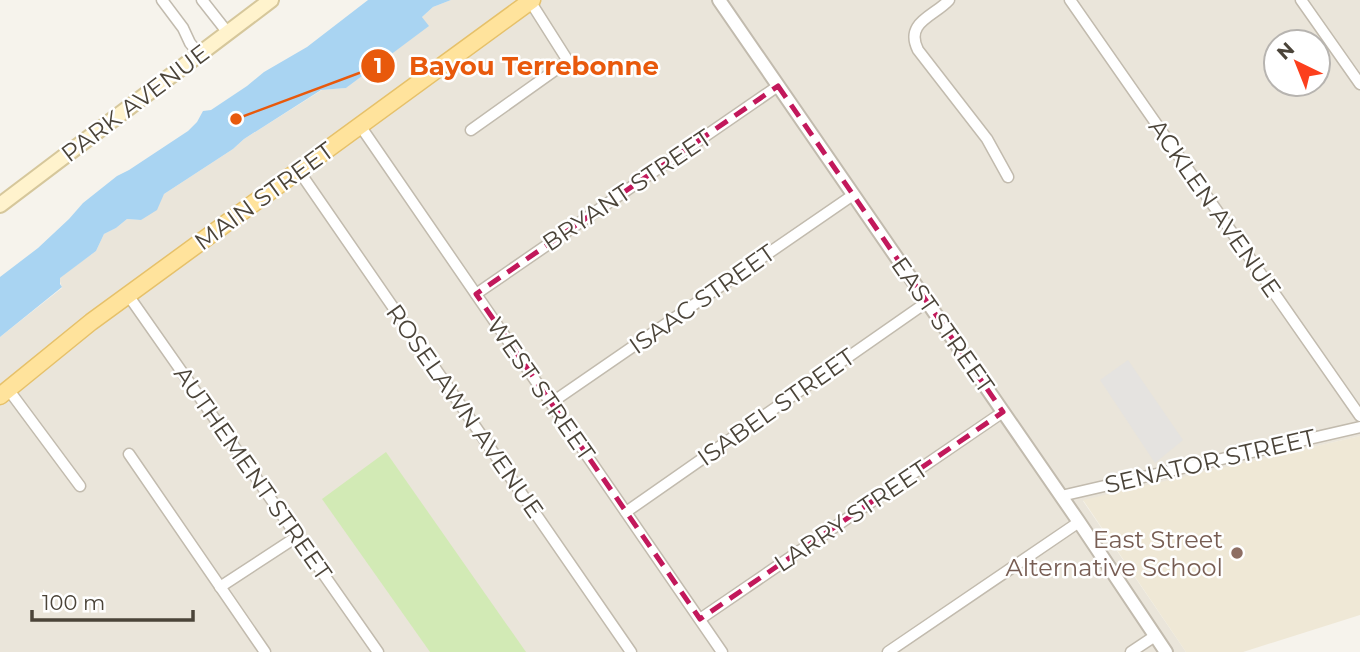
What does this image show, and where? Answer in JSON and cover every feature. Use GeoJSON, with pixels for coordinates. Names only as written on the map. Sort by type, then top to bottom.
{"type":"FeatureCollection","features":[{"type":"Feature","properties":{"kind":"main road","name":"PARK AVENUE"},"geometry":{"type":"LineString","coordinates":[[0,205],[271,0]]}},
{"type":"Feature","properties":{"kind":"main road","name":"MAIN STREET"},"geometry":{"type":"LineString","coordinates":[[4,393],[91,322],[531,1]]}},
{"type":"Feature","properties":{"kind":"street"},"geometry":{"type":"LineString","coordinates":[[162,0],[184,28],[190,43],[199,54]]}},
{"type":"Feature","properties":{"kind":"street"},"geometry":{"type":"LineString","coordinates":[[202,0],[228,33]]}},
{"type":"Feature","properties":{"kind":"street","name":"EAST STREET"},"geometry":{"type":"LineString","coordinates":[[719,0],[1166,652]]}},
{"type":"Feature","properties":{"kind":"street"},"geometry":{"type":"LineString","coordinates":[[949,0],[918,24],[914,43],[987,139],[1008,177]]}},
{"type":"Feature","properties":{"kind":"street","name":"ACKLEN AVENUE"},"geometry":{"type":"LineString","coordinates":[[1070,0],[1360,416]]}},
{"type":"Feature","properties":{"kind":"street"},"geometry":{"type":"LineString","coordinates":[[1301,0],[1360,84]]}},
{"type":"Feature","properties":{"kind":"street"},"geometry":{"type":"LineString","coordinates":[[471,130],[568,61],[531,1]]}},
{"type":"Feature","properties":{"kind":"street","name":"BRYANT STREET"},"geometry":{"type":"LineString","coordinates":[[476,294],[778,86]]}},
{"type":"Feature","properties":{"kind":"street","name":"WEST STREET"},"geometry":{"type":"LineString","coordinates":[[361,127],[722,652]]}},
{"type":"Feature","properties":{"kind":"street","name":"ROSELAWN AVENUE"},"geometry":{"type":"LineString","coordinates":[[299,171],[631,652]]}},
{"type":"Feature","properties":{"kind":"street","name":"ISAAC STREET"},"geometry":{"type":"LineString","coordinates":[[551,403],[853,195]]}},
{"type":"Feature","properties":{"kind":"street","name":"AUTHEMENT STREET"},"geometry":{"type":"LineString","coordinates":[[128,295],[378,652]]}},
{"type":"Feature","properties":{"kind":"street","name":"ISABEL STREET"},"geometry":{"type":"LineString","coordinates":[[626,512],[927,302]]}},
{"type":"Feature","properties":{"kind":"street"},"geometry":{"type":"LineString","coordinates":[[4,393],[80,486]]}},
{"type":"Feature","properties":{"kind":"street","name":"LARRY STREET"},"geometry":{"type":"LineString","coordinates":[[700,619],[1003,412]]}},
{"type":"Feature","properties":{"kind":"street","name":"SENATOR STREET"},"geometry":{"type":"LineString","coordinates":[[1061,496],[1360,427]]}},
{"type":"Feature","properties":{"kind":"street"},"geometry":{"type":"LineString","coordinates":[[129,454],[265,652]]}},
{"type":"Feature","properties":{"kind":"street"},"geometry":{"type":"LineString","coordinates":[[888,652],[1079,522]]}},
{"type":"Feature","properties":{"kind":"street"},"geometry":{"type":"LineString","coordinates":[[220,587],[298,536]]}},
{"type":"Feature","properties":{"kind":"street"},"geometry":{"type":"LineString","coordinates":[[1131,652],[1154,636]]}},
{"type":"Feature","properties":{"kind":"highlighted area"},"geometry":{"type":"Polygon","coordinates":[[[778,86],[1003,412],[700,619],[476,294],[778,86]]]}},
{"type":"Feature","properties":{"kind":"shaded area"},"geometry":{"type":"Polygon","coordinates":[[[451,0],[1360,0],[1360,436],[1083,501],[1186,652],[0,652],[0,337],[62,288],[59,278],[96,251],[104,234],[127,219],[141,220],[164,194],[322,90],[346,88],[428,26],[422,17],[433,7],[451,0]]]}},
{"type":"Feature","properties":{"kind":"shaded area"},"geometry":{"type":"Polygon","coordinates":[[[1128,360],[1183,440],[1155,463],[1100,380],[1128,360]]]}},
{"type":"Feature","properties":{"kind":"shaded area"},"geometry":{"type":"Polygon","coordinates":[[[1360,436],[1360,615],[1243,652],[1186,652],[1083,500],[1360,436]]]}},
{"type":"Feature","properties":{"kind":"green space"},"geometry":{"type":"Polygon","coordinates":[[[386,452],[526,652],[430,652],[322,499],[386,452]]]}},
{"type":"Feature","properties":{"kind":"water"},"geometry":{"type":"Polygon","coordinates":[[[368,0],[451,0],[433,7],[422,17],[429,26],[346,88],[321,90],[164,194],[157,210],[141,220],[127,219],[104,234],[96,251],[60,278],[62,287],[0,337],[0,277],[38,248],[83,203],[117,176],[188,131],[203,111],[211,110],[264,72],[307,47],[368,0]]]}},
{"type":"Feature","properties":{"kind":"place","name":"Bayou Terrebonne"},"geometry":{"type":"Point","coordinates":[236,119]}},
{"type":"Feature","properties":{"kind":"place","name":"East Street Alternative School"},"geometry":{"type":"Point","coordinates":[1237,553]}}]}
